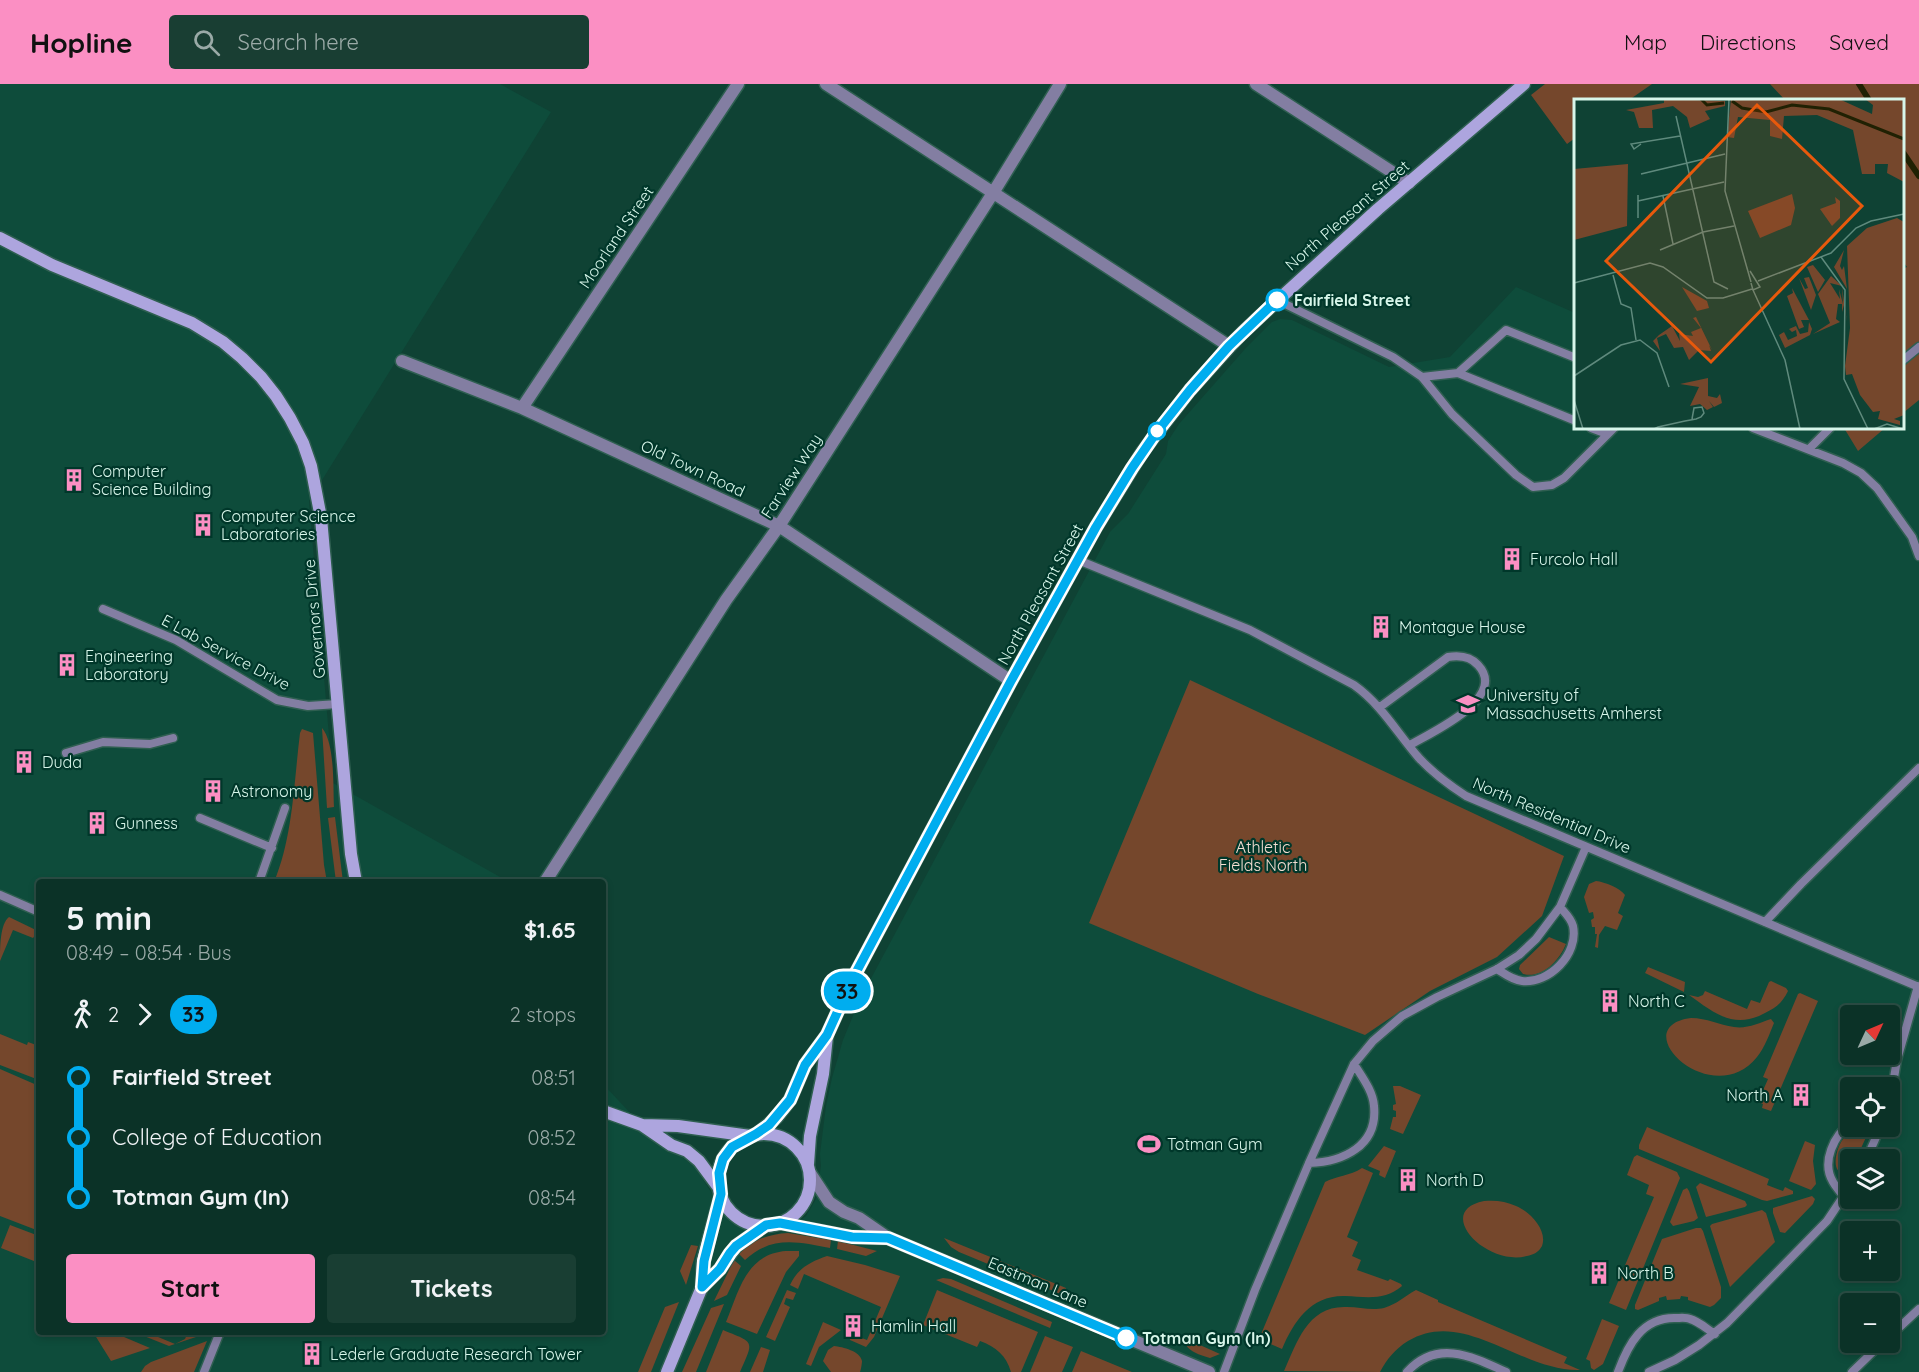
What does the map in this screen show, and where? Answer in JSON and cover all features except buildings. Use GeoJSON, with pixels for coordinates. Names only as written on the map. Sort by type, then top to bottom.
{"type":"FeatureCollection","features":[{"type":"Feature","properties":{"kind":"main road","name":"North Pleasant Street"},"geometry":{"type":"LineString","coordinates":[[753,1135],[777,1117],[790,1100],[805,1065],[827,1035],[851,982],[1011,681],[1107,508],[1143,451],[1190,390],[1229,346],[1277,300],[1524,84]]}},
{"type":"Feature","properties":{"kind":"main road","name":"Governors Drive"},"geometry":{"type":"LineString","coordinates":[[0,238],[52,266],[192,323],[223,342],[261,377],[290,418],[303,443],[311,466],[318,499],[332,624],[351,854],[355,879]]}},
{"type":"Feature","properties":{"kind":"main road","name":"North Pleasant Street"},"geometry":{"type":"LineString","coordinates":[[809,1169],[810,1136],[823,1074],[827,1035]]}},
{"type":"Feature","properties":{"kind":"main road"},"geometry":{"type":"LineString","coordinates":[[606,1112],[642,1125],[671,1144],[687,1151],[699,1161],[720,1191],[726,1205],[745,1221],[757,1225],[780,1223],[794,1215],[804,1203],[809,1189],[809,1169],[794,1145],[784,1139],[773,1135],[642,1125]]}},
{"type":"Feature","properties":{"kind":"main road"},"geometry":{"type":"LineString","coordinates":[[667,1372],[702,1287],[704,1261],[720,1191],[719,1173],[723,1159],[732,1147],[753,1135]]}},
{"type":"Feature","properties":{"kind":"main road"},"geometry":{"type":"LineString","coordinates":[[702,1287],[720,1269],[736,1246],[766,1225]]}},
{"type":"Feature","properties":{"kind":"street","name":"Moorland Street"},"geometry":{"type":"LineString","coordinates":[[522,408],[738,84]]}},
{"type":"Feature","properties":{"kind":"street"},"geometry":{"type":"LineString","coordinates":[[826,84],[1229,346]]}},
{"type":"Feature","properties":{"kind":"street","name":"Farview Way"},"geometry":{"type":"LineString","coordinates":[[547,879],[726,600],[779,526],[993,193],[1060,84]]}},
{"type":"Feature","properties":{"kind":"street"},"geometry":{"type":"LineString","coordinates":[[1256,84],[1409,183]]}},
{"type":"Feature","properties":{"kind":"street","name":"Old Town Road"},"geometry":{"type":"LineString","coordinates":[[402,362],[522,408],[779,526],[1011,681]]}},
{"type":"Feature","properties":{"kind":"street","name":"Eastman Lane"},"geometry":{"type":"LineString","coordinates":[[809,1169],[829,1202],[859,1218],[888,1238],[1209,1372]]}},
{"type":"Feature","properties":{"kind":"street","name":"Eastman Lane"},"geometry":{"type":"LineString","coordinates":[[780,1223],[852,1237],[888,1238]]}},
{"type":"Feature","properties":{"kind":"lane"},"geometry":{"type":"LineString","coordinates":[[1277,300],[1393,357],[1422,377],[1452,414],[1516,475],[1533,487],[1552,485],[1564,478],[1611,431]]}},
{"type":"Feature","properties":{"kind":"lane"},"geometry":{"type":"LineString","coordinates":[[1458,373],[1506,330],[1574,358]]}},
{"type":"Feature","properties":{"kind":"lane"},"geometry":{"type":"LineString","coordinates":[[1904,359],[1919,347]]}},
{"type":"Feature","properties":{"kind":"lane"},"geometry":{"type":"LineString","coordinates":[[1422,377],[1458,373],[1574,421]]}},
{"type":"Feature","properties":{"kind":"lane"},"geometry":{"type":"LineString","coordinates":[[1756,429],[1809,449],[1862,473],[1912,537],[1919,556]]}},
{"type":"Feature","properties":{"kind":"lane"},"geometry":{"type":"LineString","coordinates":[[1809,449],[1829,429]]}},
{"type":"Feature","properties":{"kind":"lane","name":"North Residential Drive"},"geometry":{"type":"LineString","coordinates":[[1078,560],[1250,630],[1354,686],[1380,707],[1419,758],[1438,776],[1466,796],[1918,986]]}},
{"type":"Feature","properties":{"kind":"lane","name":"E Lab Service Drive"},"geometry":{"type":"LineString","coordinates":[[103,609],[176,640],[277,700],[308,706],[338,705]]}},
{"type":"Feature","properties":{"kind":"lane"},"geometry":{"type":"LineString","coordinates":[[1380,707],[1449,657],[1459,656],[1477,663],[1483,671],[1485,682],[1483,692],[1475,703],[1465,712],[1410,745]]}},
{"type":"Feature","properties":{"kind":"lane"},"geometry":{"type":"LineString","coordinates":[[66,753],[103,742],[150,744],[173,738]]}},
{"type":"Feature","properties":{"kind":"lane"},"geometry":{"type":"LineString","coordinates":[[1765,922],[1919,768]]}},
{"type":"Feature","properties":{"kind":"lane"},"geometry":{"type":"LineString","coordinates":[[260,879],[285,808]]}},
{"type":"Feature","properties":{"kind":"lane"},"geometry":{"type":"LineString","coordinates":[[200,818],[272,848]]}},
{"type":"Feature","properties":{"kind":"lane"},"geometry":{"type":"LineString","coordinates":[[1224,1372],[1309,1163],[1354,1064],[1373,1041],[1402,1016],[1497,969],[1519,955],[1536,939],[1560,907],[1586,847]]}},
{"type":"Feature","properties":{"kind":"lane"},"geometry":{"type":"LineString","coordinates":[[0,895],[36,911]]}},
{"type":"Feature","properties":{"kind":"lane"},"geometry":{"type":"LineString","coordinates":[[1497,969],[1510,978],[1532,981],[1545,976],[1563,962],[1569,953],[1574,936],[1570,919],[1560,907]]}},
{"type":"Feature","properties":{"kind":"lane"},"geometry":{"type":"LineString","coordinates":[[1894,1077],[1918,986]]}},
{"type":"Feature","properties":{"kind":"lane"},"geometry":{"type":"LineString","coordinates":[[1309,1163],[1341,1159],[1351,1154],[1370,1133],[1374,1105],[1369,1089],[1354,1064]]}},
{"type":"Feature","properties":{"kind":"lane"},"geometry":{"type":"LineString","coordinates":[[1840,1133],[1833,1145],[1828,1165],[1831,1180],[1840,1192]]}},
{"type":"Feature","properties":{"kind":"lane"},"geometry":{"type":"LineString","coordinates":[[1649,1372],[1675,1360],[1715,1334],[1827,1221],[1840,1203]]}},
{"type":"Feature","properties":{"kind":"lane"},"geometry":{"type":"LineString","coordinates":[[1900,1327],[1919,1309]]}},
{"type":"Feature","properties":{"kind":"lane"},"geometry":{"type":"LineString","coordinates":[[1618,1372],[1634,1337],[1648,1324],[1667,1318],[1690,1319],[1715,1334]]}},
{"type":"Feature","properties":{"kind":"lane"},"geometry":{"type":"LineString","coordinates":[[204,1372],[219,1335]]}},
{"type":"Feature","properties":{"kind":"lane"},"geometry":{"type":"LineString","coordinates":[[1407,1372],[1414,1364],[1430,1355],[1446,1353],[1463,1354],[1506,1372]]}},
{"type":"Feature","properties":{"kind":"lane"},"geometry":{"type":"LineString","coordinates":[[1852,1372],[1872,1353]]}},
{"type":"Feature","properties":{"kind":"shaded area","name":"University of Massachusetts Amherst"},"geometry":{"type":"Polygon","coordinates":[[[0,84],[500,84],[551,112],[309,501],[333,783],[504,879],[36,879],[36,1335],[606,1335],[606,1087],[664,1149],[679,1155],[695,1167],[727,1217],[742,1227],[767,1237],[791,1227],[806,1216],[816,1199],[826,1106],[832,1078],[843,1040],[860,999],[1110,532],[1128,514],[1166,454],[1168,441],[1179,424],[1272,322],[1280,319],[1292,320],[1389,367],[1450,357],[1516,287],[1574,313],[1574,429],[1904,429],[1904,348],[1919,334],[1919,1372],[0,1372],[0,84]]]}},
{"type":"Feature","properties":{"kind":"green space"},"geometry":{"type":"Polygon","coordinates":[[[1545,84],[1652,84],[1630,99],[1574,99],[1574,139],[1567,144],[1531,95],[1545,84]]]}},
{"type":"Feature","properties":{"kind":"green space"},"geometry":{"type":"Polygon","coordinates":[[[1770,84],[1919,84],[1919,400],[1904,412],[1904,268],[1907,267],[1904,263],[1904,99],[1784,99],[1770,84]]]}},
{"type":"Feature","properties":{"kind":"green space"},"geometry":{"type":"Polygon","coordinates":[[[1845,429],[1884,429],[1858,451],[1845,429]]]}},
{"type":"Feature","properties":{"kind":"green space","name":"Athletic Fields North"},"geometry":{"type":"Polygon","coordinates":[[[1190,680],[1564,856],[1542,916],[1497,957],[1430,991],[1365,1035],[1258,994],[1089,923],[1190,680]]]}},
{"type":"Feature","properties":{"kind":"green space"},"geometry":{"type":"Polygon","coordinates":[[[322,728],[329,744],[332,765],[334,807],[327,808],[322,728]]]}},
{"type":"Feature","properties":{"kind":"green space"},"geometry":{"type":"Polygon","coordinates":[[[302,729],[313,733],[326,879],[275,879],[289,828],[302,729]]]}},
{"type":"Feature","properties":{"kind":"green space"},"geometry":{"type":"Polygon","coordinates":[[[335,817],[343,879],[336,879],[328,818],[335,817]]]}},
{"type":"Feature","properties":{"kind":"green space"},"geometry":{"type":"Polygon","coordinates":[[[1596,881],[1612,886],[1625,895],[1618,913],[1623,916],[1617,930],[1605,926],[1599,935],[1598,948],[1595,947],[1597,934],[1595,934],[1595,927],[1592,927],[1591,920],[1594,918],[1593,912],[1589,913],[1584,897],[1589,884],[1596,881]]]}},
{"type":"Feature","properties":{"kind":"green space"},"geometry":{"type":"Polygon","coordinates":[[[9,917],[36,930],[36,934],[33,938],[13,930],[0,961],[0,943],[6,920],[9,917]]]}},
{"type":"Feature","properties":{"kind":"green space"},"geometry":{"type":"Polygon","coordinates":[[[1549,937],[1566,944],[1559,957],[1537,974],[1523,974],[1519,969],[1520,965],[1549,937]]]}},
{"type":"Feature","properties":{"kind":"green space"},"geometry":{"type":"Polygon","coordinates":[[[1648,967],[1685,982],[1684,992],[1645,973],[1648,967]]]}},
{"type":"Feature","properties":{"kind":"green space"},"geometry":{"type":"Polygon","coordinates":[[[1771,981],[1786,988],[1788,991],[1784,999],[1769,1011],[1744,1020],[1734,1020],[1716,1013],[1689,995],[1698,997],[1705,991],[1747,1009],[1751,1000],[1760,1003],[1771,981]]]}},
{"type":"Feature","properties":{"kind":"green space"},"geometry":{"type":"Polygon","coordinates":[[[1800,993],[1818,1001],[1771,1111],[1762,1108],[1763,1104],[1758,1102],[1768,1079],[1763,1077],[1800,993]]]}},
{"type":"Feature","properties":{"kind":"green space"},"geometry":{"type":"Polygon","coordinates":[[[1691,1018],[1739,1027],[1771,1019],[1774,1023],[1757,1057],[1738,1072],[1718,1076],[1698,1072],[1682,1062],[1670,1049],[1666,1036],[1672,1025],[1691,1018]]]}},
{"type":"Feature","properties":{"kind":"green space"},"geometry":{"type":"Polygon","coordinates":[[[0,1034],[27,1045],[28,1042],[36,1045],[36,1079],[0,1065],[0,1034]]]}},
{"type":"Feature","properties":{"kind":"green space"},"geometry":{"type":"Polygon","coordinates":[[[0,1069],[36,1085],[36,1230],[0,1216],[0,1069]]]}},
{"type":"Feature","properties":{"kind":"green space"},"geometry":{"type":"Polygon","coordinates":[[[1393,1086],[1400,1086],[1421,1095],[1403,1134],[1390,1129],[1393,1117],[1396,1117],[1396,1111],[1393,1110],[1393,1105],[1396,1104],[1393,1086]]]}},
{"type":"Feature","properties":{"kind":"green space"},"geometry":{"type":"Polygon","coordinates":[[[1647,1127],[1769,1179],[1767,1185],[1783,1191],[1785,1187],[1793,1191],[1793,1194],[1767,1201],[1762,1200],[1639,1149],[1647,1127]]]}},
{"type":"Feature","properties":{"kind":"green space"},"geometry":{"type":"Polygon","coordinates":[[[1845,1137],[1866,1137],[1861,1149],[1840,1149],[1840,1172],[1836,1161],[1837,1151],[1845,1137]]]}},
{"type":"Feature","properties":{"kind":"green space"},"geometry":{"type":"Polygon","coordinates":[[[1805,1141],[1815,1145],[1813,1161],[1816,1184],[1811,1190],[1789,1181],[1805,1141]]]}},
{"type":"Feature","properties":{"kind":"green space"},"geometry":{"type":"Polygon","coordinates":[[[1384,1146],[1396,1151],[1385,1178],[1379,1175],[1380,1171],[1368,1166],[1384,1146]]]}},
{"type":"Feature","properties":{"kind":"green space"},"geometry":{"type":"Polygon","coordinates":[[[1637,1155],[1677,1172],[1680,1178],[1626,1310],[1609,1303],[1654,1197],[1646,1194],[1649,1185],[1627,1175],[1637,1155]]]}},
{"type":"Feature","properties":{"kind":"green space"},"geometry":{"type":"Polygon","coordinates":[[[1362,1168],[1373,1173],[1347,1237],[1358,1242],[1352,1256],[1361,1260],[1357,1270],[1388,1281],[1390,1279],[1402,1286],[1382,1296],[1345,1296],[1322,1300],[1313,1305],[1298,1320],[1282,1349],[1259,1339],[1325,1182],[1362,1168]]]}},
{"type":"Feature","properties":{"kind":"green space"},"geometry":{"type":"Polygon","coordinates":[[[1700,1183],[1745,1201],[1747,1205],[1706,1217],[1696,1187],[1700,1183]]]}},
{"type":"Feature","properties":{"kind":"green space"},"geometry":{"type":"Polygon","coordinates":[[[1687,1188],[1698,1218],[1673,1226],[1670,1222],[1683,1190],[1687,1188]]]}},
{"type":"Feature","properties":{"kind":"green space"},"geometry":{"type":"Polygon","coordinates":[[[1812,1196],[1815,1199],[1813,1204],[1785,1233],[1780,1232],[1773,1208],[1812,1196]]]}},
{"type":"Feature","properties":{"kind":"green space"},"geometry":{"type":"Polygon","coordinates":[[[1484,1201],[1508,1203],[1521,1208],[1532,1217],[1542,1234],[1542,1246],[1539,1250],[1529,1256],[1511,1257],[1482,1246],[1464,1226],[1463,1215],[1470,1207],[1484,1201]]]}},
{"type":"Feature","properties":{"kind":"green space"},"geometry":{"type":"Polygon","coordinates":[[[1762,1210],[1766,1213],[1775,1242],[1730,1287],[1710,1226],[1762,1210]]]}},
{"type":"Feature","properties":{"kind":"green space"},"geometry":{"type":"Polygon","coordinates":[[[10,1225],[36,1235],[36,1262],[1,1248],[10,1225]]]}},
{"type":"Feature","properties":{"kind":"green space"},"geometry":{"type":"Polygon","coordinates":[[[1701,1228],[1703,1231],[1721,1287],[1721,1298],[1710,1307],[1688,1300],[1688,1297],[1681,1296],[1680,1299],[1667,1300],[1666,1296],[1638,1310],[1635,1309],[1662,1239],[1701,1228]]]}},
{"type":"Feature","properties":{"kind":"green space"},"geometry":{"type":"Polygon","coordinates":[[[788,1233],[831,1240],[830,1248],[786,1242],[765,1247],[745,1260],[739,1254],[749,1245],[761,1239],[788,1233]]]}},
{"type":"Feature","properties":{"kind":"green space"},"geometry":{"type":"Polygon","coordinates":[[[944,1238],[1066,1288],[1063,1295],[959,1252],[951,1247],[944,1238]]]}},
{"type":"Feature","properties":{"kind":"green space"},"geometry":{"type":"Polygon","coordinates":[[[838,1241],[877,1251],[866,1256],[837,1249],[838,1241]]]}},
{"type":"Feature","properties":{"kind":"green space"},"geometry":{"type":"Polygon","coordinates":[[[691,1245],[698,1246],[686,1285],[680,1271],[691,1245]]]}},
{"type":"Feature","properties":{"kind":"green space"},"geometry":{"type":"Polygon","coordinates":[[[799,1251],[799,1256],[786,1272],[757,1334],[726,1322],[740,1287],[753,1267],[772,1254],[799,1251]]]}},
{"type":"Feature","properties":{"kind":"green space"},"geometry":{"type":"Polygon","coordinates":[[[827,1256],[900,1276],[874,1337],[866,1347],[850,1340],[849,1333],[867,1340],[881,1307],[804,1274],[798,1289],[790,1285],[805,1266],[827,1256]]]}},
{"type":"Feature","properties":{"kind":"green space"},"geometry":{"type":"Polygon","coordinates":[[[734,1260],[741,1266],[727,1295],[714,1301],[734,1260]]]}},
{"type":"Feature","properties":{"kind":"green space"},"geometry":{"type":"Polygon","coordinates":[[[951,1279],[1052,1322],[1050,1328],[936,1280],[951,1279]]]}},
{"type":"Feature","properties":{"kind":"green space"},"geometry":{"type":"Polygon","coordinates":[[[787,1290],[796,1293],[793,1300],[786,1298],[784,1304],[790,1307],[775,1341],[766,1337],[787,1290]]]}},
{"type":"Feature","properties":{"kind":"green space"},"geometry":{"type":"Polygon","coordinates":[[[937,1290],[1038,1332],[1021,1372],[1011,1372],[1003,1356],[986,1343],[980,1341],[977,1347],[923,1325],[937,1290]]]}},
{"type":"Feature","properties":{"kind":"green space"},"geometry":{"type":"Polygon","coordinates":[[[1416,1290],[1438,1302],[1567,1357],[1564,1363],[1580,1370],[1558,1368],[1536,1362],[1471,1336],[1450,1331],[1429,1333],[1408,1341],[1399,1347],[1380,1372],[1284,1371],[1299,1337],[1313,1319],[1323,1312],[1347,1307],[1384,1308],[1416,1290]]]}},
{"type":"Feature","properties":{"kind":"green space"},"geometry":{"type":"Polygon","coordinates":[[[679,1302],[651,1372],[638,1372],[665,1307],[679,1302]]]}},
{"type":"Feature","properties":{"kind":"green space"},"geometry":{"type":"Polygon","coordinates":[[[724,1304],[696,1372],[682,1372],[711,1308],[724,1304]]]}},
{"type":"Feature","properties":{"kind":"green space"},"geometry":{"type":"Polygon","coordinates":[[[1602,1319],[1619,1326],[1603,1364],[1594,1370],[1591,1368],[1590,1361],[1586,1359],[1602,1319]]]}},
{"type":"Feature","properties":{"kind":"green space"},"geometry":{"type":"Polygon","coordinates":[[[823,1322],[841,1330],[819,1347],[811,1366],[806,1364],[823,1322]]]}},
{"type":"Feature","properties":{"kind":"green space"},"geometry":{"type":"Polygon","coordinates":[[[723,1330],[746,1341],[749,1344],[748,1354],[740,1372],[706,1372],[723,1330]]]}},
{"type":"Feature","properties":{"kind":"green space"},"geometry":{"type":"Polygon","coordinates":[[[95,1335],[123,1335],[150,1348],[111,1361],[95,1335]]]}},
{"type":"Feature","properties":{"kind":"green space"},"geometry":{"type":"Polygon","coordinates":[[[142,1335],[153,1335],[175,1344],[169,1346],[142,1335]]]}},
{"type":"Feature","properties":{"kind":"green space"},"geometry":{"type":"Polygon","coordinates":[[[187,1335],[200,1335],[175,1344],[185,1339],[187,1335]]]}},
{"type":"Feature","properties":{"kind":"green space"},"geometry":{"type":"Polygon","coordinates":[[[1045,1336],[1073,1347],[1062,1372],[1030,1372],[1045,1336]]]}},
{"type":"Feature","properties":{"kind":"green space"},"geometry":{"type":"Polygon","coordinates":[[[1182,1337],[1220,1354],[1210,1358],[1196,1353],[1186,1346],[1182,1337]]]}},
{"type":"Feature","properties":{"kind":"green space"},"geometry":{"type":"Polygon","coordinates":[[[207,1341],[194,1372],[141,1372],[151,1362],[207,1341]]]}},
{"type":"Feature","properties":{"kind":"green space"},"geometry":{"type":"Polygon","coordinates":[[[834,1346],[855,1352],[861,1358],[860,1372],[831,1372],[823,1361],[828,1350],[834,1346]]]}},
{"type":"Feature","properties":{"kind":"green space"},"geometry":{"type":"Polygon","coordinates":[[[761,1347],[770,1350],[763,1372],[750,1372],[761,1347]]]}},
{"type":"Feature","properties":{"kind":"green space"},"geometry":{"type":"Polygon","coordinates":[[[1081,1351],[1132,1372],[1072,1372],[1081,1351]]]}},
{"type":"Feature","properties":{"kind":"waterway"},"geometry":{"type":"LineString","coordinates":[[1859,84],[1868,99]]}},
{"type":"Feature","properties":{"kind":"waterway"},"geometry":{"type":"LineString","coordinates":[[1904,154],[1919,176]]}},
{"type":"Feature","properties":{"kind":"bus line","name":"33"},"geometry":{"type":"LineString","coordinates":[[1126,1338],[888,1238],[852,1237],[780,1223],[766,1225],[742,1240],[720,1269],[702,1287],[704,1261],[721,1194],[719,1173],[723,1159],[732,1147],[769,1125],[790,1100],[805,1065],[827,1035],[851,982],[1011,681],[1104,513],[1143,451],[1176,407],[1229,346],[1277,300]]}},
{"type":"Feature","properties":{"kind":"place","name":"Fairfield Street"},"geometry":{"type":"Point","coordinates":[1277,300]}},
{"type":"Feature","properties":{"kind":"place","name":"Computer Science Building"},"geometry":{"type":"Point","coordinates":[74,480]}},
{"type":"Feature","properties":{"kind":"place","name":"Computer Science Laboratories"},"geometry":{"type":"Point","coordinates":[203,525]}},
{"type":"Feature","properties":{"kind":"place","name":"Furcolo Hall"},"geometry":{"type":"Point","coordinates":[1512,559]}},
{"type":"Feature","properties":{"kind":"place","name":"Montague House"},"geometry":{"type":"Point","coordinates":[1381,627]}},
{"type":"Feature","properties":{"kind":"place","name":"Engineering Laboratory"},"geometry":{"type":"Point","coordinates":[67,665]}},
{"type":"Feature","properties":{"kind":"place","name":"University of Massachusetts Amherst"},"geometry":{"type":"Point","coordinates":[1468,704]}},
{"type":"Feature","properties":{"kind":"place","name":"Duda"},"geometry":{"type":"Point","coordinates":[24,762]}},
{"type":"Feature","properties":{"kind":"place","name":"Astronomy"},"geometry":{"type":"Point","coordinates":[213,791]}},
{"type":"Feature","properties":{"kind":"place","name":"Gunness"},"geometry":{"type":"Point","coordinates":[97,823]}},
{"type":"Feature","properties":{"kind":"place","name":"North C"},"geometry":{"type":"Point","coordinates":[1610,1001]}},
{"type":"Feature","properties":{"kind":"place","name":"North A"},"geometry":{"type":"Point","coordinates":[1801,1095]}},
{"type":"Feature","properties":{"kind":"place","name":"Totman Gym"},"geometry":{"type":"Point","coordinates":[1149,1144]}},
{"type":"Feature","properties":{"kind":"place","name":"North D"},"geometry":{"type":"Point","coordinates":[1408,1180]}},
{"type":"Feature","properties":{"kind":"place","name":"North B"},"geometry":{"type":"Point","coordinates":[1599,1273]}},
{"type":"Feature","properties":{"kind":"place","name":"Hamlin Hall"},"geometry":{"type":"Point","coordinates":[853,1326]}},
{"type":"Feature","properties":{"kind":"place","name":"Totman Gym (In)"},"geometry":{"type":"Point","coordinates":[1126,1338]}},
{"type":"Feature","properties":{"kind":"place","name":"Lederle Graduate Research Tower"},"geometry":{"type":"Point","coordinates":[312,1354]}}]}
